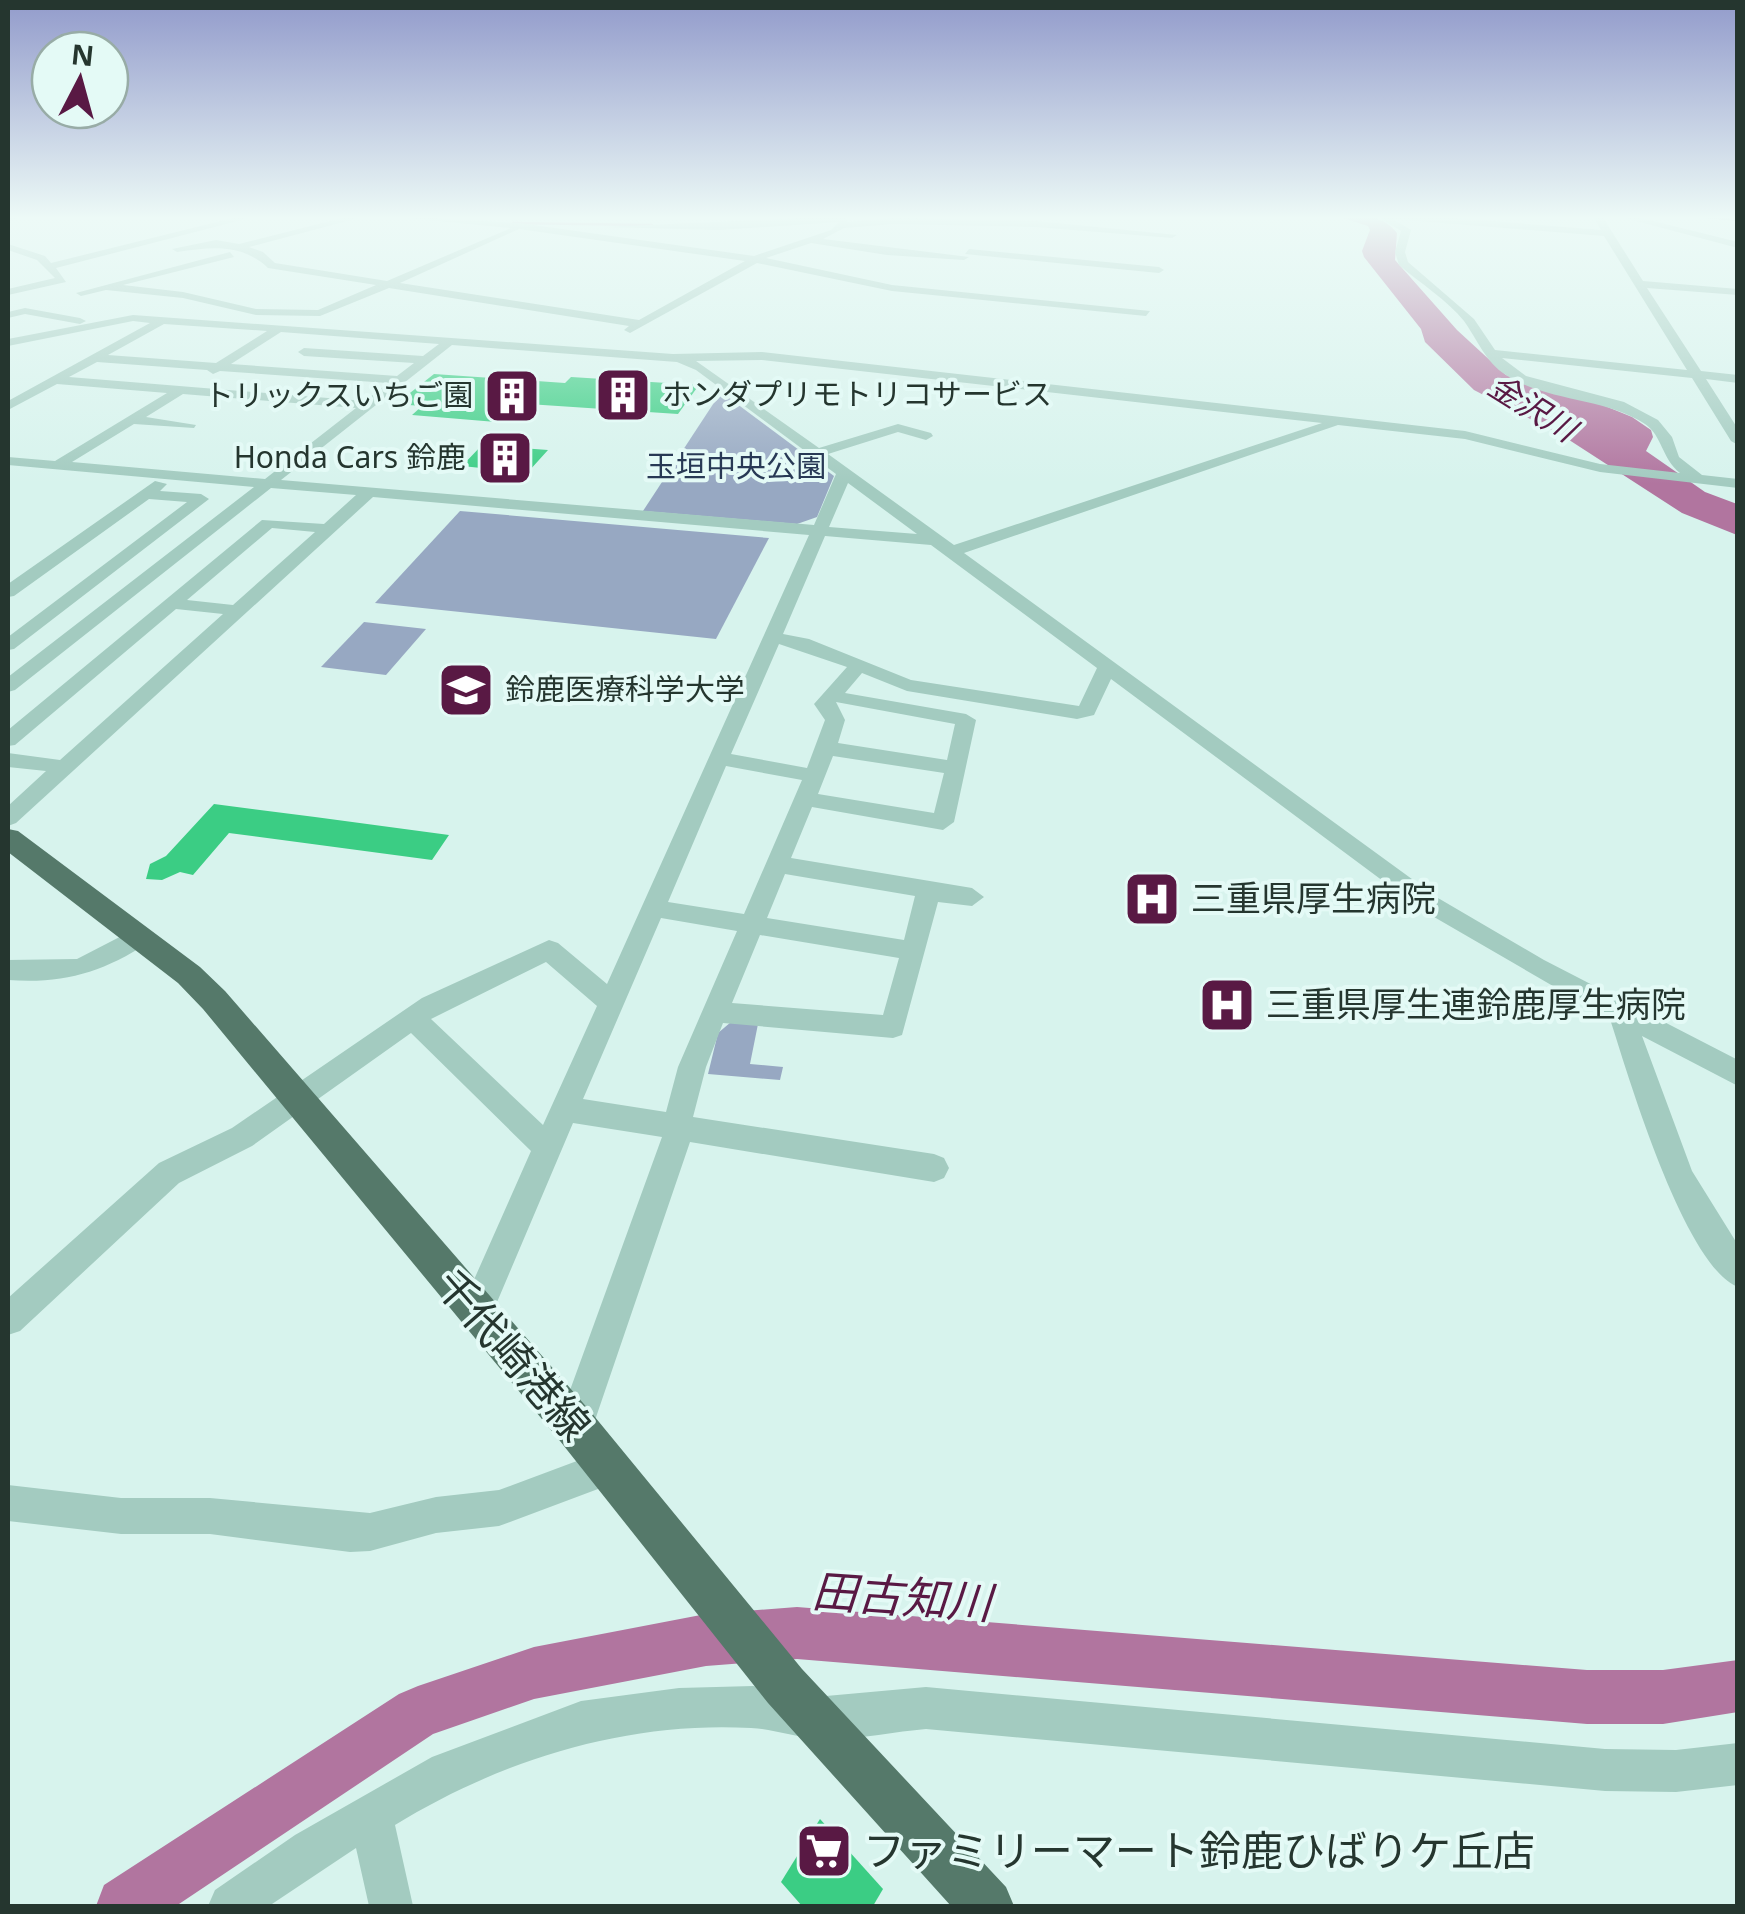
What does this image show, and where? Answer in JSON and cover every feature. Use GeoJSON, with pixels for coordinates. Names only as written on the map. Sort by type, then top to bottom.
{"type":"FeatureCollection","features":[{"type":"Feature","properties":{"kind":"main road","name":"千代崎港線"},"geometry":{"type":"LineString","coordinates":[[8,838],[139,936],[214,1000],[575,1426],[800,1702],[987,1906]]}},
{"type":"Feature","properties":{"kind":"street"},"geometry":{"type":"LineString","coordinates":[[55,315],[87,305]]}},
{"type":"Feature","properties":{"kind":"street"},"geometry":{"type":"LineString","coordinates":[[8,342],[131,317],[159,305]]}},
{"type":"Feature","properties":{"kind":"street"},"geometry":{"type":"LineString","coordinates":[[225,305],[290,314],[332,312],[347,305]]}},
{"type":"Feature","properties":{"kind":"street"},"geometry":{"type":"LineString","coordinates":[[522,305],[642,324]]}},
{"type":"Feature","properties":{"kind":"street"},"geometry":{"type":"LineString","coordinates":[[625,333],[675,305]]}},
{"type":"Feature","properties":{"kind":"street"},"geometry":{"type":"LineString","coordinates":[[1062,305],[1146,314]]}},
{"type":"Feature","properties":{"kind":"street"},"geometry":{"type":"LineString","coordinates":[[1449,305],[1464,315],[1498,364],[1522,379],[1610,402],[1644,417],[1661,430],[1672,460],[1698,479]]}},
{"type":"Feature","properties":{"kind":"street"},"geometry":{"type":"LineString","coordinates":[[1652,305],[1738,441]]}},
{"type":"Feature","properties":{"kind":"street"},"geometry":{"type":"LineString","coordinates":[[111,308],[131,317],[161,321],[331,334],[672,358],[758,355],[1465,435],[1600,468],[1738,484]]}},
{"type":"Feature","properties":{"kind":"street"},"geometry":{"type":"LineString","coordinates":[[261,328],[290,314]]}},
{"type":"Feature","properties":{"kind":"street"},"geometry":{"type":"LineString","coordinates":[[8,315],[55,315],[90,324]]}},
{"type":"Feature","properties":{"kind":"street"},"geometry":{"type":"LineString","coordinates":[[8,406],[161,321]]}},
{"type":"Feature","properties":{"kind":"street"},"geometry":{"type":"LineString","coordinates":[[56,466],[277,330]]}},
{"type":"Feature","properties":{"kind":"street"},"geometry":{"type":"LineString","coordinates":[[275,371],[331,334]]}},
{"type":"Feature","properties":{"kind":"street"},"geometry":{"type":"LineString","coordinates":[[350,404],[426,344],[443,341]]}},
{"type":"Feature","properties":{"kind":"street"},"geometry":{"type":"LineString","coordinates":[[8,686],[425,360],[443,341]]}},
{"type":"Feature","properties":{"kind":"street"},"geometry":{"type":"LineString","coordinates":[[591,352],[608,342]]}},
{"type":"Feature","properties":{"kind":"street"},"geometry":{"type":"LineString","coordinates":[[304,352],[425,360]]}},
{"type":"Feature","properties":{"kind":"street"},"geometry":{"type":"LineString","coordinates":[[1491,354],[1738,379]]}},
{"type":"Feature","properties":{"kind":"street"},"geometry":{"type":"LineString","coordinates":[[95,358],[398,380]]}},
{"type":"Feature","properties":{"kind":"street"},"geometry":{"type":"LineString","coordinates":[[672,358],[700,367],[1430,904],[1622,1014],[1738,1074]]}},
{"type":"Feature","properties":{"kind":"street"},"geometry":{"type":"LineString","coordinates":[[56,380],[367,405]]}},
{"type":"Feature","properties":{"kind":"street"},"geometry":{"type":"LineString","coordinates":[[132,420],[188,425]]}},
{"type":"Feature","properties":{"kind":"street"},"geometry":{"type":"LineString","coordinates":[[8,461],[819,530],[946,546],[1339,421]]}},
{"type":"Feature","properties":{"kind":"street"},"geometry":{"type":"LineString","coordinates":[[816,453],[898,428],[926,436]]}},
{"type":"Feature","properties":{"kind":"street"},"geometry":{"type":"LineString","coordinates":[[476,1310],[844,474]]}},
{"type":"Feature","properties":{"kind":"street"},"geometry":{"type":"LineString","coordinates":[[8,592],[172,476]]}},
{"type":"Feature","properties":{"kind":"street"},"geometry":{"type":"LineString","coordinates":[[8,818],[368,493]]}},
{"type":"Feature","properties":{"kind":"street"},"geometry":{"type":"LineString","coordinates":[[12,638],[201,499],[146,494]]}},
{"type":"Feature","properties":{"kind":"street"},"geometry":{"type":"LineString","coordinates":[[239,518],[328,529]]}},
{"type":"Feature","properties":{"kind":"street"},"geometry":{"type":"LineString","coordinates":[[8,740],[268,523]]}},
{"type":"Feature","properties":{"kind":"street"},"geometry":{"type":"LineString","coordinates":[[144,594],[238,610]]}},
{"type":"Feature","properties":{"kind":"street"},"geometry":{"type":"LineString","coordinates":[[773,637],[802,642],[907,685],[1077,713],[1087,712],[1107,667]]}},
{"type":"Feature","properties":{"kind":"street"},"geometry":{"type":"LineString","coordinates":[[12,638],[66,639]]}},
{"type":"Feature","properties":{"kind":"street"},"geometry":{"type":"LineString","coordinates":[[575,1426],[678,1128],[692,1067],[826,748],[835,720],[824,704],[857,667]]}},
{"type":"Feature","properties":{"kind":"street"},"geometry":{"type":"LineString","coordinates":[[718,758],[811,788],[942,822],[966,720],[867,705],[832,695]]}},
{"type":"Feature","properties":{"kind":"street"},"geometry":{"type":"LineString","coordinates":[[826,748],[956,768]]}},
{"type":"Feature","properties":{"kind":"street"},"geometry":{"type":"LineString","coordinates":[[8,760],[65,767]]}},
{"type":"Feature","properties":{"kind":"street"},"geometry":{"type":"LineString","coordinates":[[776,864],[972,897]]}},
{"type":"Feature","properties":{"kind":"street"},"geometry":{"type":"LineString","coordinates":[[715,1012],[893,1026],[928,892]]}},
{"type":"Feature","properties":{"kind":"street"},"geometry":{"type":"LineString","coordinates":[[653,908],[913,950]]}},
{"type":"Feature","properties":{"kind":"street"},"geometry":{"type":"LineString","coordinates":[[8,970],[70,972],[97,964],[139,936]]}},
{"type":"Feature","properties":{"kind":"street"},"geometry":{"type":"LineString","coordinates":[[8,1320],[169,1173],[242,1137],[412,1017],[549,950],[612,1003]]}},
{"type":"Feature","properties":{"kind":"street"},"geometry":{"type":"LineString","coordinates":[[1622,1014],[1680,1183],[1702,1224],[1738,1272]]}},
{"type":"Feature","properties":{"kind":"street"},"geometry":{"type":"LineString","coordinates":[[412,1017],[548,1148]]}},
{"type":"Feature","properties":{"kind":"street"},"geometry":{"type":"LineString","coordinates":[[565,1109],[934,1168]]}},
{"type":"Feature","properties":{"kind":"street"},"geometry":{"type":"LineString","coordinates":[[8,1504],[120,1516],[210,1516],[360,1533],[436,1515],[499,1508],[609,1467]]}},
{"type":"Feature","properties":{"kind":"street"},"geometry":{"type":"LineString","coordinates":[[232,1906],[432,1778],[582,1722],[678,1709],[800,1702],[926,1708],[1605,1770],[1676,1771],[1738,1764]]}},
{"type":"Feature","properties":{"kind":"street"},"geometry":{"type":"LineString","coordinates":[[370,1815],[391,1906]]}},
{"type":"Feature","properties":{"kind":"green space","name":"玉垣中央公園"},"geometry":{"type":"Polygon","coordinates":[[[721,392],[834,476],[817,517],[797,524],[643,511],[721,392]]]}},
{"type":"Feature","properties":{"kind":"green space"},"geometry":{"type":"Polygon","coordinates":[[[460,511],[769,538],[716,639],[375,603],[460,511]]]}},
{"type":"Feature","properties":{"kind":"green space"},"geometry":{"type":"Polygon","coordinates":[[[364,622],[426,629],[386,675],[321,667],[364,622]]]}},
{"type":"Feature","properties":{"kind":"green space"},"geometry":{"type":"Polygon","coordinates":[[[731,1022],[758,1024],[750,1064],[783,1067],[780,1080],[708,1074],[718,1033],[731,1022]]]}},
{"type":"Feature","properties":{"kind":"water","name":"金沢川"},"geometry":{"type":"Polygon","coordinates":[[[1402,305],[1435,305],[1506,375],[1588,399],[1632,417],[1651,430],[1653,437],[1646,451],[1705,492],[1737,504],[1737,535],[1682,513],[1563,436],[1474,390],[1425,342],[1421,329],[1402,305]]]}},
{"type":"Feature","properties":{"kind":"building"},"geometry":{"type":"Polygon","coordinates":[[[434,374],[565,383],[571,377],[699,385],[678,414],[528,404],[508,423],[412,415],[422,406],[396,404],[434,374]]]}},
{"type":"Feature","properties":{"kind":"building","name":"Honda Cars 鈴鹿"},"geometry":{"type":"Polygon","coordinates":[[[482,445],[548,450],[529,471],[491,474],[481,468],[462,466],[482,445]]]}},
{"type":"Feature","properties":{"kind":"building"},"geometry":{"type":"Polygon","coordinates":[[[214,804],[449,835],[432,860],[229,833],[193,875],[180,872],[162,880],[146,879],[150,864],[166,856],[214,804]]]}},
{"type":"Feature","properties":{"kind":"building","name":"ファミリーマート鈴鹿ひばりケ丘店"},"geometry":{"type":"Polygon","coordinates":[[[820,1819],[883,1889],[873,1906],[802,1906],[781,1882],[820,1819]]]}},
{"type":"Feature","properties":{"kind":"waterway","name":"田古知川"},"geometry":{"type":"LineString","coordinates":[[125,1906],[418,1713],[534,1673],[706,1640],[797,1633],[1587,1697],[1663,1697],[1738,1686]]}},
{"type":"Feature","properties":{"kind":"place","name":"ホンダプリモトリコサービス"},"geometry":{"type":"Point","coordinates":[623,395]}},
{"type":"Feature","properties":{"kind":"place","name":"トリックスいちご園"},"geometry":{"type":"Point","coordinates":[512,396]}},
{"type":"Feature","properties":{"kind":"place","name":"Honda Cars 鈴鹿"},"geometry":{"type":"Point","coordinates":[505,458]}},
{"type":"Feature","properties":{"kind":"place","name":"鈴鹿医療科学大学"},"geometry":{"type":"Point","coordinates":[466,690]}},
{"type":"Feature","properties":{"kind":"place","name":"三重県厚生病院"},"geometry":{"type":"Point","coordinates":[1152,899]}},
{"type":"Feature","properties":{"kind":"place","name":"三重県厚生連鈴鹿厚生病院"},"geometry":{"type":"Point","coordinates":[1227,1005]}},
{"type":"Feature","properties":{"kind":"place","name":"ファミリーマート鈴鹿ひばりケ丘店"},"geometry":{"type":"Point","coordinates":[824,1851]}}]}
